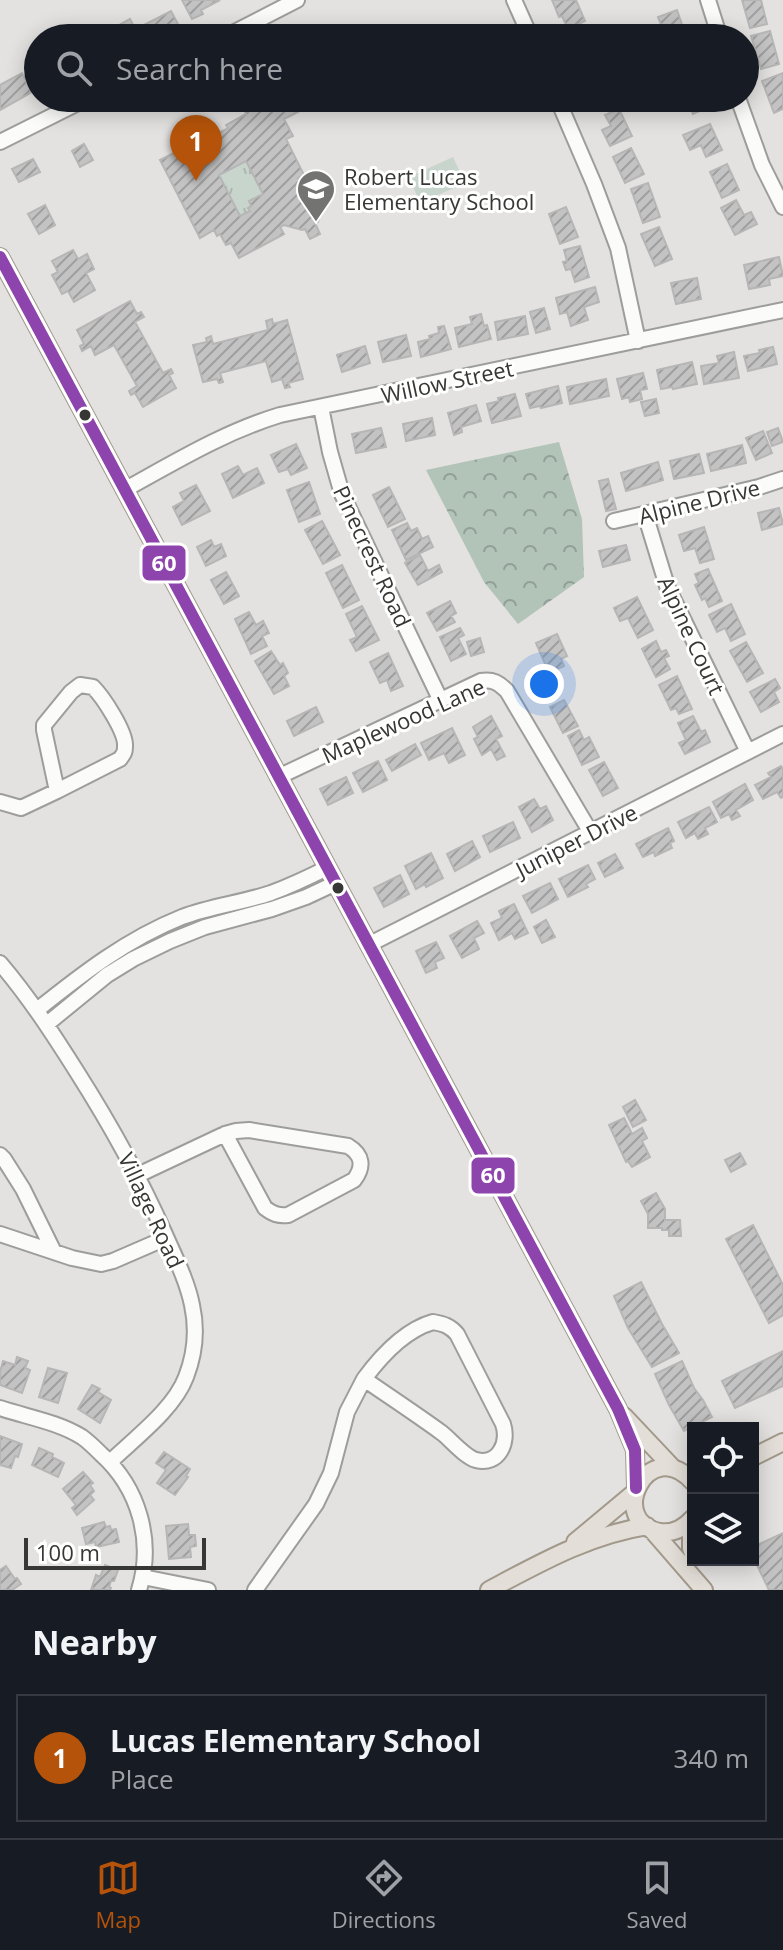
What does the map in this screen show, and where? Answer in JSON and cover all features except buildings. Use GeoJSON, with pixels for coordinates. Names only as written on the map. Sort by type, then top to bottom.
{"type":"FeatureCollection","features":[{"type":"Feature","properties":{"kind":"main road"},"geometry":{"type":"LineString","coordinates":[[0,257],[618,1409],[635,1450],[636,1511],[705,1590]]}},
{"type":"Feature","properties":{"kind":"main road"},"geometry":{"type":"LineString","coordinates":[[618,1409],[687,1475]]}},
{"type":"Feature","properties":{"kind":"main road"},"geometry":{"type":"LineString","coordinates":[[759,1454],[783,1442]]}},
{"type":"Feature","properties":{"kind":"main road"},"geometry":{"type":"LineString","coordinates":[[564,1550],[635,1490],[648,1473],[656,1469],[687,1475]]}},
{"type":"Feature","properties":{"kind":"main road"},"geometry":{"type":"LineString","coordinates":[[489,1590],[564,1550],[620,1530],[649,1528],[673,1532],[687,1524]]}},
{"type":"Feature","properties":{"kind":"main road"},"geometry":{"type":"LineString","coordinates":[[697,1566],[705,1590]]}},
{"type":"Feature","properties":{"kind":"street"},"geometry":{"type":"LineString","coordinates":[[250,24],[297,0]]}},
{"type":"Feature","properties":{"kind":"street"},"geometry":{"type":"LineString","coordinates":[[514,0],[525,24]]}},
{"type":"Feature","properties":{"kind":"street"},"geometry":{"type":"LineString","coordinates":[[708,0],[716,24]]}},
{"type":"Feature","properties":{"kind":"street"},"geometry":{"type":"LineString","coordinates":[[0,142],[60,112]]}},
{"type":"Feature","properties":{"kind":"street"},"geometry":{"type":"LineString","coordinates":[[563,112],[618,248],[638,341]]}},
{"type":"Feature","properties":{"kind":"street"},"geometry":{"type":"LineString","coordinates":[[743,112],[762,165],[783,207]]}},
{"type":"Feature","properties":{"kind":"street","name":"Willow Street"},"geometry":{"type":"LineString","coordinates":[[124,490],[223,436],[280,415],[783,310]]}},
{"type":"Feature","properties":{"kind":"street","name":"Pinecrest Road"},"geometry":{"type":"LineString","coordinates":[[321,407],[342,494],[440,699]]}},
{"type":"Feature","properties":{"kind":"street","name":"Alpine Drive"},"geometry":{"type":"LineString","coordinates":[[614,521],[783,479]]}},
{"type":"Feature","properties":{"kind":"street","name":"Alpine Court"},"geometry":{"type":"LineString","coordinates":[[645,514],[671,597],[748,752]]}},
{"type":"Feature","properties":{"kind":"street","name":"Maplewood Lane"},"geometry":{"type":"LineString","coordinates":[[278,777],[440,699],[481,681],[495,681],[512,699],[591,833]]}},
{"type":"Feature","properties":{"kind":"street"},"geometry":{"type":"LineString","coordinates":[[0,802],[21,808],[57,791],[120,759],[126,742],[106,703],[98,691],[89,685],[76,687],[44,725],[57,791]]}},
{"type":"Feature","properties":{"kind":"street","name":"Juniper Drive"},"geometry":{"type":"LineString","coordinates":[[368,945],[783,734]]}},
{"type":"Feature","properties":{"kind":"street"},"geometry":{"type":"LineString","coordinates":[[37,1010],[93,966],[149,932],[181,917],[272,892],[327,868]]}},
{"type":"Feature","properties":{"kind":"street"},"geometry":{"type":"LineString","coordinates":[[47,1024],[107,975],[133,959],[205,927],[284,905],[336,883]]}},
{"type":"Feature","properties":{"kind":"street","name":"Village Road"},"geometry":{"type":"LineString","coordinates":[[0,963],[47,1024],[111,1126],[138,1175],[192,1302],[195,1332],[186,1378],[174,1399],[110,1462]]}},
{"type":"Feature","properties":{"kind":"street"},"geometry":{"type":"LineString","coordinates":[[138,1175],[225,1134],[249,1130],[348,1146],[359,1155],[361,1168],[354,1180],[288,1215],[280,1215],[265,1208],[225,1134]]}},
{"type":"Feature","properties":{"kind":"street"},"geometry":{"type":"LineString","coordinates":[[0,1155],[18,1181],[54,1252]]}},
{"type":"Feature","properties":{"kind":"street"},"geometry":{"type":"LineString","coordinates":[[0,1234],[72,1258],[101,1264],[166,1238]]}},
{"type":"Feature","properties":{"kind":"street"},"geometry":{"type":"LineString","coordinates":[[255,1590],[320,1496],[331,1473],[347,1412],[364,1379],[400,1341],[424,1325],[442,1323],[457,1334],[503,1424],[506,1441],[502,1450],[488,1460],[471,1458],[444,1435],[364,1379]]}},
{"type":"Feature","properties":{"kind":"street"},"geometry":{"type":"LineString","coordinates":[[0,1408],[84,1438],[110,1462],[130,1489],[141,1519],[145,1548],[141,1584],[208,1590]]}},
{"type":"Feature","properties":{"kind":"green space"},"geometry":{"type":"Polygon","coordinates":[[[453,157],[465,183],[420,203],[409,177],[453,157]]]}},
{"type":"Feature","properties":{"kind":"green space"},"geometry":{"type":"Polygon","coordinates":[[[246,161],[263,194],[248,208],[250,211],[240,216],[219,175],[246,161]]]}},
{"type":"Feature","properties":{"kind":"green space"},"geometry":{"type":"Polygon","coordinates":[[[559,442],[582,519],[584,577],[518,624],[484,582],[426,470],[559,442]]]}},
{"type":"Feature","properties":{"kind":"transit line","name":"60"},"geometry":{"type":"LineString","coordinates":[[0,257],[618,1409],[635,1450],[636,1488]]}},
{"type":"Feature","properties":{"kind":"place","name":"Lucas Elementary School"},"geometry":{"type":"Point","coordinates":[196,181]}},
{"type":"Feature","properties":{"kind":"place","name":"Robert Lucas Elementary School"},"geometry":{"type":"Point","coordinates":[316,223]}}]}
